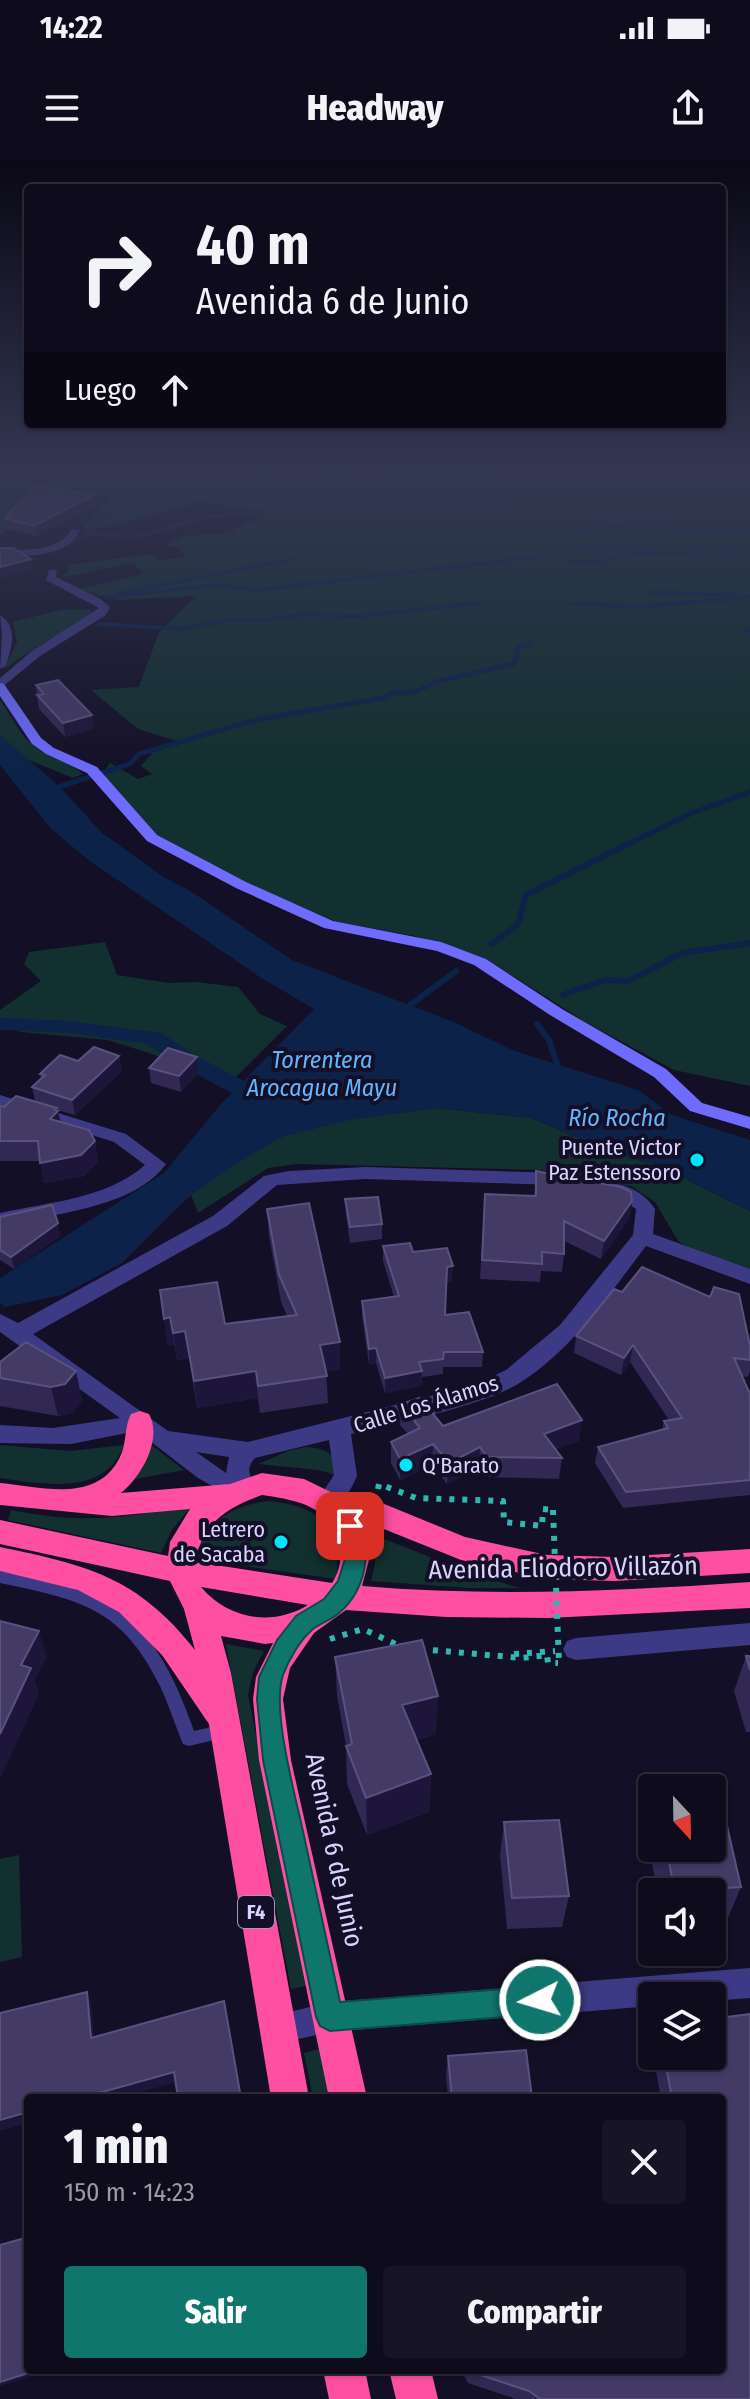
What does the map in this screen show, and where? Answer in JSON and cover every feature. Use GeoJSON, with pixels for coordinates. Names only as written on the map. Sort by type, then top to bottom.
{"type":"FeatureCollection","features":[{"type":"Feature","properties":{"kind":"highway"},"geometry":{"type":"LineString","coordinates":[[76,1504],[107,1490],[127,1473],[150,1429]]}},
{"type":"Feature","properties":{"kind":"highway","name":"Avenida Eliodoro Villazón"},"geometry":{"type":"LineString","coordinates":[[236,1490],[262,1484],[289,1484],[315,1492],[333,1504],[367,1508],[461,1548],[547,1567],[615,1569],[750,1561]]}},
{"type":"Feature","properties":{"kind":"highway"},"geometry":{"type":"LineString","coordinates":[[0,1494],[76,1504],[112,1505],[236,1490]]}},
{"type":"Feature","properties":{"kind":"highway"},"geometry":{"type":"LineString","coordinates":[[181,1569],[183,1543],[189,1528],[205,1509],[236,1490]]}},
{"type":"Feature","properties":{"kind":"highway","name":"F4"},"geometry":{"type":"LineString","coordinates":[[181,1569],[187,1590],[197,1604],[219,1620],[245,1629],[312,1635],[321,1614],[341,1596],[354,1572],[357,1556],[350,1526],[333,1504]]}},
{"type":"Feature","properties":{"kind":"highway","name":"Avenida Eliodoro Villazón"},"geometry":{"type":"LineString","coordinates":[[0,1532],[181,1569],[341,1596],[438,1604],[529,1606],[647,1603],[750,1595]]}},
{"type":"Feature","properties":{"kind":"highway","name":"F4"},"geometry":{"type":"LineString","coordinates":[[0,1559],[72,1575],[114,1592],[138,1610],[160,1630],[206,1694],[225,1728]]}},
{"type":"Feature","properties":{"kind":"highway","name":"F4"},"geometry":{"type":"LineString","coordinates":[[197,1604],[216,1673],[289,2094]]}},
{"type":"Feature","properties":{"kind":"highway","name":"Avenida 6 de Junio"},"geometry":{"type":"LineString","coordinates":[[312,1635],[277,1661],[268,1699],[275,1760],[347,2094]]}},
{"type":"Feature","properties":{"kind":"highway"},"geometry":{"type":"LineString","coordinates":[[345,2374],[350,2399]]}},
{"type":"Feature","properties":{"kind":"highway"},"geometry":{"type":"LineString","coordinates":[[411,2374],[417,2399]]}},
{"type":"Feature","properties":{"kind":"street"},"geometry":{"type":"LineString","coordinates":[[53,572],[50,578],[101,601],[105,607],[102,613],[21,662],[0,686],[36,741],[50,751],[92,770],[152,838],[241,885],[329,925],[441,947],[480,962],[556,1012],[660,1073],[696,1107],[750,1123]]}},
{"type":"Feature","properties":{"kind":"street"},"geometry":{"type":"LineString","coordinates":[[0,618],[8,636],[0,666]]}},
{"type":"Feature","properties":{"kind":"street"},"geometry":{"type":"LineString","coordinates":[[0,1100],[120,1138],[157,1164],[147,1176],[128,1187],[0,1219]]}},
{"type":"Feature","properties":{"kind":"street"},"geometry":{"type":"LineString","coordinates":[[0,1434],[25,1438],[150,1429],[248,1451],[238,1462],[236,1490],[206,1472],[150,1429],[6,1327],[193,1237],[220,1221],[271,1180],[365,1173],[554,1177],[624,1193],[648,1210],[650,1220],[642,1237],[750,1277]]}},
{"type":"Feature","properties":{"kind":"street","name":"Calle Los Álamos"},"geometry":{"type":"LineString","coordinates":[[248,1451],[478,1392],[511,1378],[569,1329],[642,1237]]}},
{"type":"Feature","properties":{"kind":"street","name":"Calle Los Álamos"},"geometry":{"type":"LineString","coordinates":[[333,1504],[346,1476],[339,1430]]}},
{"type":"Feature","properties":{"kind":"street"},"geometry":{"type":"LineString","coordinates":[[567,1656],[750,1634]]}},
{"type":"Feature","properties":{"kind":"street"},"geometry":{"type":"LineString","coordinates":[[276,2029],[330,2017],[750,1983]]}},
{"type":"Feature","properties":{"kind":"lane"},"geometry":{"type":"LineString","coordinates":[[0,1577],[59,1590],[98,1604],[127,1625],[154,1660],[189,1739],[225,1728]]}},
{"type":"Feature","properties":{"kind":"path"},"geometry":{"type":"LineString","coordinates":[[378,1489],[379,1484],[416,1498],[503,1501],[504,1522],[542,1526],[543,1509],[553,1510],[567,1656]]}},
{"type":"Feature","properties":{"kind":"path"},"geometry":{"type":"LineString","coordinates":[[312,1635],[363,1629],[404,1647],[497,1656],[567,1656]]}},
{"type":"Feature","properties":{"kind":"path"},"geometry":{"type":"LineString","coordinates":[[497,1656],[547,1655],[548,1663],[567,1656]]}},
{"type":"Feature","properties":{"kind":"green space"},"geometry":{"type":"Polygon","coordinates":[[[68,571],[91,571],[59,578],[68,571]]]}},
{"type":"Feature","properties":{"kind":"green space"},"geometry":{"type":"Polygon","coordinates":[[[141,571],[750,571],[750,1086],[674,1070],[587,1023],[485,958],[415,936],[337,922],[245,883],[152,833],[102,774],[110,763],[138,779],[152,774],[141,766],[155,750],[180,742],[138,729],[91,690],[139,687],[159,632],[196,596],[118,600],[78,589],[144,574],[141,571]]]}},
{"type":"Feature","properties":{"kind":"green space"},"geometry":{"type":"Polygon","coordinates":[[[89,609],[93,613],[4,670],[17,642],[13,622],[62,610],[89,609]]]}},
{"type":"Feature","properties":{"kind":"green space"},"geometry":{"type":"Polygon","coordinates":[[[0,700],[33,745],[83,774],[73,778],[24,758],[0,735],[0,700]]]}},
{"type":"Feature","properties":{"kind":"green space"},"geometry":{"type":"Polygon","coordinates":[[[105,942],[117,975],[169,983],[196,982],[238,987],[260,1014],[287,1026],[233,1080],[108,1040],[21,1032],[0,1021],[0,1010],[41,981],[24,964],[29,952],[105,942]]]}},
{"type":"Feature","properties":{"kind":"green space"},"geometry":{"type":"Polygon","coordinates":[[[435,1108],[531,1118],[620,1155],[657,1165],[750,1211],[750,1271],[692,1250],[678,1241],[655,1202],[631,1186],[540,1170],[296,1164],[268,1168],[198,1213],[191,1195],[246,1156],[281,1137],[336,1122],[435,1108]]]}},
{"type":"Feature","properties":{"kind":"green space"},"geometry":{"type":"Polygon","coordinates":[[[150,1444],[184,1470],[130,1480],[150,1444]]]}},
{"type":"Feature","properties":{"kind":"green space"},"geometry":{"type":"Polygon","coordinates":[[[0,1445],[70,1451],[124,1445],[115,1462],[103,1473],[88,1480],[54,1484],[0,1478],[0,1445]]]}},
{"type":"Feature","properties":{"kind":"green space"},"geometry":{"type":"Polygon","coordinates":[[[305,1447],[330,1454],[336,1462],[339,1476],[318,1470],[258,1464],[288,1451],[305,1447]]]}},
{"type":"Feature","properties":{"kind":"green space"},"geometry":{"type":"Polygon","coordinates":[[[269,1501],[302,1508],[324,1522],[336,1545],[336,1579],[194,1559],[205,1535],[222,1518],[243,1507],[269,1501]]]}},
{"type":"Feature","properties":{"kind":"green space"},"geometry":{"type":"Polygon","coordinates":[[[193,1504],[172,1530],[161,1553],[8,1520],[11,1510],[59,1517],[103,1518],[193,1504]]]}},
{"type":"Feature","properties":{"kind":"green space"},"geometry":{"type":"Polygon","coordinates":[[[374,1535],[476,1575],[520,1588],[371,1581],[375,1564],[374,1535]]]}},
{"type":"Feature","properties":{"kind":"green space"},"geometry":{"type":"Polygon","coordinates":[[[226,1644],[264,1651],[253,1672],[248,1695],[307,1986],[291,1989],[226,1644]]]}},
{"type":"Feature","properties":{"kind":"green space"},"geometry":{"type":"Polygon","coordinates":[[[19,1855],[22,1957],[0,1962],[0,1859],[19,1855]]]}},
{"type":"Feature","properties":{"kind":"green space"},"geometry":{"type":"Polygon","coordinates":[[[319,2049],[328,2094],[312,2094],[304,2053],[319,2049]]]}},
{"type":"Feature","properties":{"kind":"water"},"geometry":{"type":"Polygon","coordinates":[[[0,735],[62,789],[101,832],[165,878],[189,890],[292,960],[456,1023],[512,1050],[638,1090],[672,1115],[750,1140],[750,1211],[657,1165],[620,1155],[531,1118],[435,1108],[350,1120],[281,1137],[191,1195],[122,1263],[62,1295],[5,1307],[0,1303],[0,1278],[164,1173],[221,1104],[314,1009],[263,979],[91,862],[51,829],[0,765],[0,735]]]}},
{"type":"Feature","properties":{"kind":"building"},"geometry":{"type":"Polygon","coordinates":[[[58,680],[92,715],[63,723],[37,695],[44,694],[36,685],[58,680]]]}},
{"type":"Feature","properties":{"kind":"building"},"geometry":{"type":"Polygon","coordinates":[[[94,1047],[119,1056],[72,1100],[32,1087],[45,1075],[40,1074],[60,1055],[78,1061],[94,1047]]]}},
{"type":"Feature","properties":{"kind":"building"},"geometry":{"type":"Polygon","coordinates":[[[168,1048],[197,1057],[179,1076],[149,1068],[168,1048]]]}},
{"type":"Feature","properties":{"kind":"building"},"geometry":{"type":"Polygon","coordinates":[[[16,1096],[57,1108],[55,1110],[58,1111],[50,1119],[89,1130],[95,1141],[81,1155],[40,1163],[38,1141],[0,1141],[0,1106],[4,1107],[16,1096]]]}},
{"type":"Feature","properties":{"kind":"building"},"geometry":{"type":"Polygon","coordinates":[[[536,1171],[621,1187],[631,1192],[632,1201],[604,1241],[564,1221],[564,1254],[542,1252],[542,1264],[482,1260],[485,1194],[536,1196],[536,1171]]]}},
{"type":"Feature","properties":{"kind":"building"},"geometry":{"type":"Polygon","coordinates":[[[378,1197],[382,1224],[350,1227],[345,1199],[378,1197]]]}},
{"type":"Feature","properties":{"kind":"building"},"geometry":{"type":"Polygon","coordinates":[[[309,1203],[340,1342],[320,1345],[327,1376],[258,1386],[256,1371],[194,1381],[185,1331],[173,1333],[170,1317],[164,1319],[160,1290],[217,1282],[225,1324],[297,1315],[279,1275],[267,1209],[309,1203]]]}},
{"type":"Feature","properties":{"kind":"building"},"geometry":{"type":"Polygon","coordinates":[[[52,1205],[58,1223],[11,1257],[0,1250],[0,1217],[52,1205]]]}},
{"type":"Feature","properties":{"kind":"building"},"geometry":{"type":"Polygon","coordinates":[[[410,1243],[413,1252],[447,1248],[453,1266],[447,1267],[445,1315],[469,1312],[483,1352],[444,1352],[443,1359],[419,1362],[422,1371],[385,1378],[376,1348],[369,1349],[362,1301],[399,1296],[383,1246],[410,1243]]]}},
{"type":"Feature","properties":{"kind":"building"},"geometry":{"type":"Polygon","coordinates":[[[642,1267],[710,1297],[714,1287],[739,1294],[750,1360],[734,1358],[750,1394],[750,1480],[626,1492],[598,1447],[668,1428],[664,1421],[682,1418],[633,1345],[624,1358],[576,1336],[614,1289],[622,1292],[642,1267]]]}},
{"type":"Feature","properties":{"kind":"building"},"geometry":{"type":"Polygon","coordinates":[[[26,1342],[76,1371],[65,1384],[51,1387],[0,1378],[0,1362],[26,1342]]]}},
{"type":"Feature","properties":{"kind":"building"},"geometry":{"type":"Polygon","coordinates":[[[557,1384],[582,1420],[544,1434],[562,1458],[487,1457],[480,1447],[449,1463],[433,1444],[400,1459],[391,1442],[420,1428],[401,1404],[420,1398],[443,1426],[557,1384]]]}},
{"type":"Feature","properties":{"kind":"building"},"geometry":{"type":"Polygon","coordinates":[[[0,1621],[39,1631],[21,1665],[31,1668],[0,1734],[0,1621]]]}},
{"type":"Feature","properties":{"kind":"building"},"geometry":{"type":"Polygon","coordinates":[[[422,1640],[438,1696],[402,1705],[431,1774],[366,1798],[346,1746],[352,1744],[335,1657],[422,1640]]]}},
{"type":"Feature","properties":{"kind":"building"},"geometry":{"type":"Polygon","coordinates":[[[559,1820],[569,1896],[512,1898],[504,1822],[559,1820]]]}},
{"type":"Feature","properties":{"kind":"building"},"geometry":{"type":"Polygon","coordinates":[[[726,1822],[741,1887],[726,1888],[726,1878],[672,1878],[669,1862],[726,1862],[726,1822]]]}},
{"type":"Feature","properties":{"kind":"building"},"geometry":{"type":"Polygon","coordinates":[[[87,1992],[91,2038],[224,2001],[240,2094],[177,2094],[174,2072],[95,2094],[24,2094],[24,2113],[0,2120],[0,2013],[87,1992]]]}},
{"type":"Feature","properties":{"kind":"building"},"geometry":{"type":"Polygon","coordinates":[[[750,2014],[750,2399],[540,2399],[529,2391],[477,2374],[726,2374],[726,2094],[671,2094],[667,2070],[726,2070],[726,2017],[750,2014]]]}},
{"type":"Feature","properties":{"kind":"building"},"geometry":{"type":"Polygon","coordinates":[[[526,2050],[532,2094],[452,2094],[448,2056],[526,2050]]]}},
{"type":"Feature","properties":{"kind":"building"},"geometry":{"type":"Polygon","coordinates":[[[24,2238],[25,2374],[0,2382],[0,2245],[24,2238]]]}},
{"type":"Feature","properties":{"kind":"waterway"},"geometry":{"type":"LineString","coordinates":[[119,593],[229,571]]}},
{"type":"Feature","properties":{"kind":"waterway"},"geometry":{"type":"LineString","coordinates":[[107,597],[216,585],[257,590],[415,571]]}},
{"type":"Feature","properties":{"kind":"waterway"},"geometry":{"type":"LineString","coordinates":[[650,592],[737,595]]}},
{"type":"Feature","properties":{"kind":"waterway"},"geometry":{"type":"LineString","coordinates":[[571,603],[637,607],[750,597]]}},
{"type":"Feature","properties":{"kind":"waterway"},"geometry":{"type":"LineString","coordinates":[[99,624],[181,629],[235,619],[264,620],[301,615],[361,616],[479,603]]}},
{"type":"Feature","properties":{"kind":"waterway"},"geometry":{"type":"LineString","coordinates":[[744,631],[750,630]]}},
{"type":"Feature","properties":{"kind":"waterway"},"geometry":{"type":"LineString","coordinates":[[49,790],[130,764],[139,754],[256,720],[383,698],[393,693],[415,692],[436,682],[515,663],[518,648],[530,643]]}},
{"type":"Feature","properties":{"kind":"waterway"},"geometry":{"type":"LineString","coordinates":[[626,845],[692,813],[750,792]]}},
{"type":"Feature","properties":{"kind":"waterway"},"geometry":{"type":"LineString","coordinates":[[626,845],[630,843]]}},
{"type":"Feature","properties":{"kind":"waterway"},"geometry":{"type":"LineString","coordinates":[[491,944],[518,924],[526,895],[626,845]]}},
{"type":"Feature","properties":{"kind":"waterway"},"geometry":{"type":"LineString","coordinates":[[563,995],[605,980],[629,981],[682,953],[750,943]]}},
{"type":"Feature","properties":{"kind":"waterway"},"geometry":{"type":"LineString","coordinates":[[402,1011],[456,971]]}},
{"type":"Feature","properties":{"kind":"waterway","name":"Torrentera Arocagua Mayu"},"geometry":{"type":"LineString","coordinates":[[0,1024],[70,1027],[153,1038],[188,1061],[269,1103]]}},
{"type":"Feature","properties":{"kind":"waterway"},"geometry":{"type":"LineString","coordinates":[[537,1024],[549,1040],[560,1073]]}},
{"type":"Feature","properties":{"kind":"place","name":"Puente Victor Paz Estenssoro"},"geometry":{"type":"Point","coordinates":[697,1160]}},
{"type":"Feature","properties":{"kind":"place","name":"Q'Barato"},"geometry":{"type":"Point","coordinates":[406,1465]}},
{"type":"Feature","properties":{"kind":"place","name":"Letrero de Sacaba"},"geometry":{"type":"Point","coordinates":[281,1542]}},
{"type":"Feature","properties":{"kind":"route"},"geometry":{"type":"LineString","coordinates":[[350,1526],[357,1556],[348,1585],[332,1606],[304,1623],[285,1647],[271,1677],[268,1699],[275,1760],[330,2017],[540,2000]]}},
{"type":"Feature","properties":{"kind":"water label","name":"Río Rocha"},"geometry":{"type":"Point","coordinates":[617,1118]}}]}
